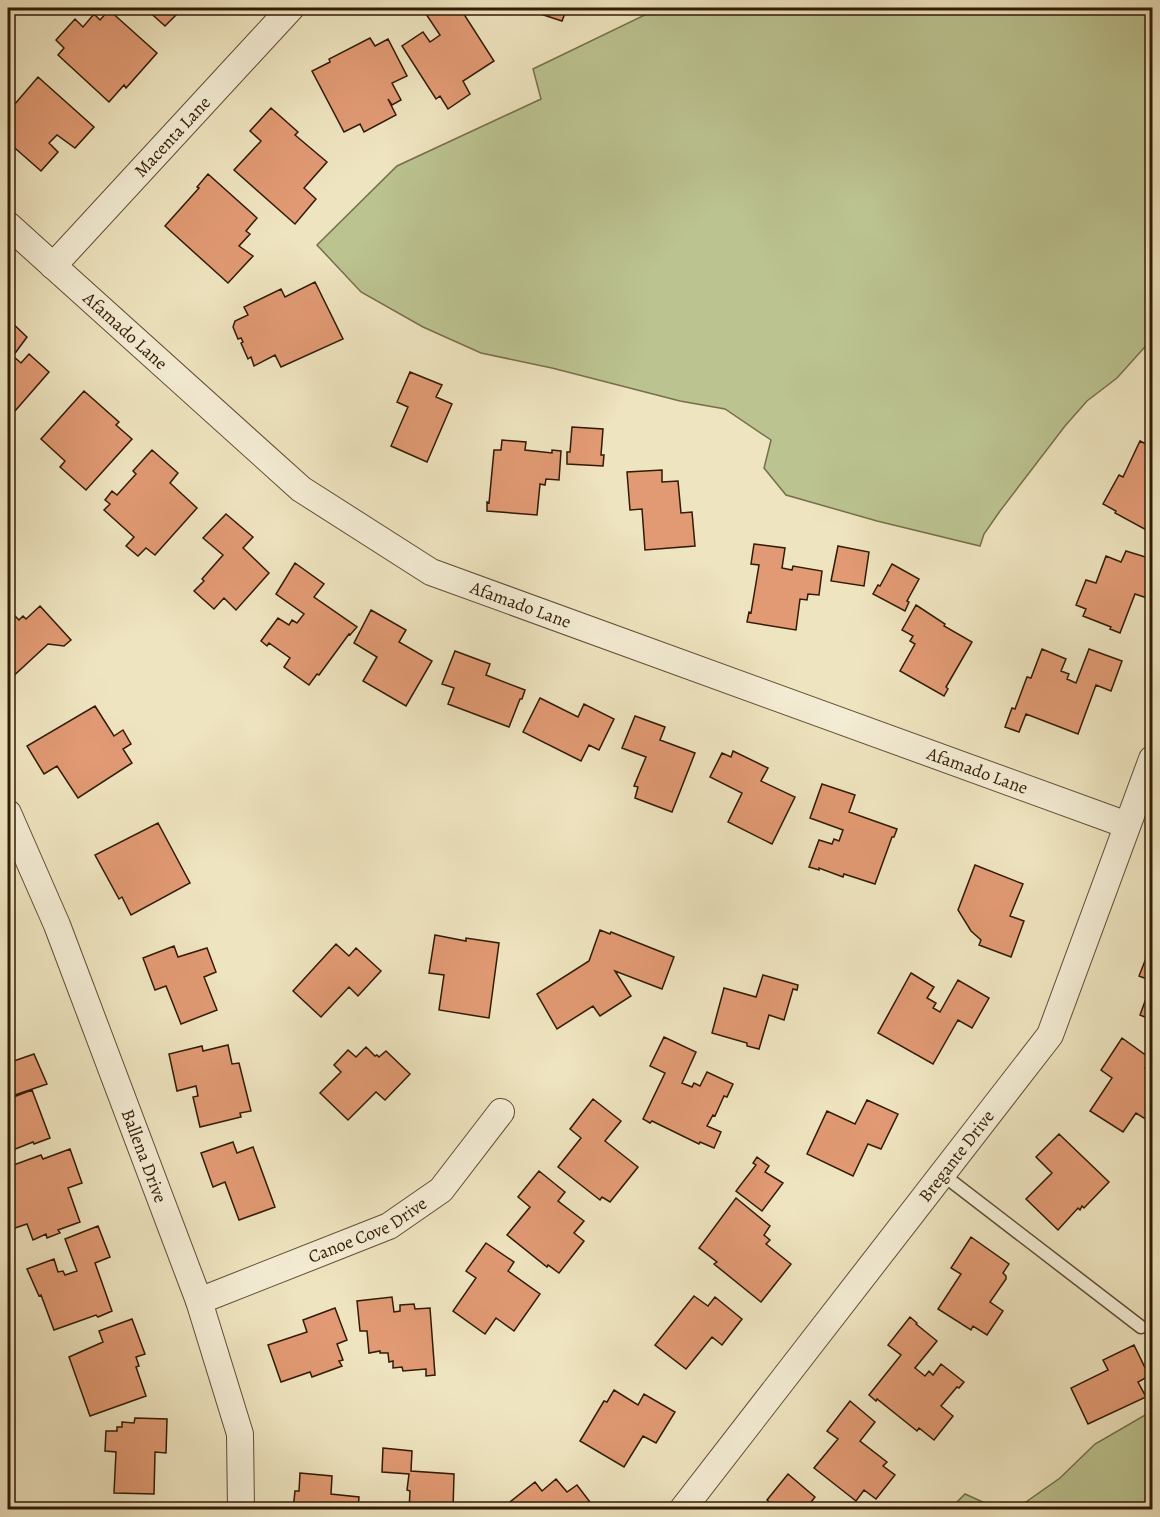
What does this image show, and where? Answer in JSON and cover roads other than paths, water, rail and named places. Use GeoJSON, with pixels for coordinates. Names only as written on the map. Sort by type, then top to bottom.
{"type":"FeatureCollection","features":[{"type":"Feature","properties":{"kind":"street","name":"Macenta Lane"},"geometry":{"type":"LineString","coordinates":[[53,266],[291,8]]}},
{"type":"Feature","properties":{"kind":"street","name":"Afamado Lane"},"geometry":{"type":"LineString","coordinates":[[8,225],[301,489],[431,572],[1126,825]]}},
{"type":"Feature","properties":{"kind":"street","name":"Bregante Drive"},"geometry":{"type":"LineString","coordinates":[[682,1509],[1050,1035],[1152,759]]}},
{"type":"Feature","properties":{"kind":"street","name":"Ballena Drive"},"geometry":{"type":"LineString","coordinates":[[8,813],[57,925],[199,1301],[240,1434],[241,1509]]}},
{"type":"Feature","properties":{"kind":"street","name":"Canoe Cove Drive"},"geometry":{"type":"LineString","coordinates":[[199,1301],[389,1226],[441,1190],[501,1112]]}},
{"type":"Feature","properties":{"kind":"lane"},"geometry":{"type":"LineString","coordinates":[[942,1174],[1141,1327]]}}]}
